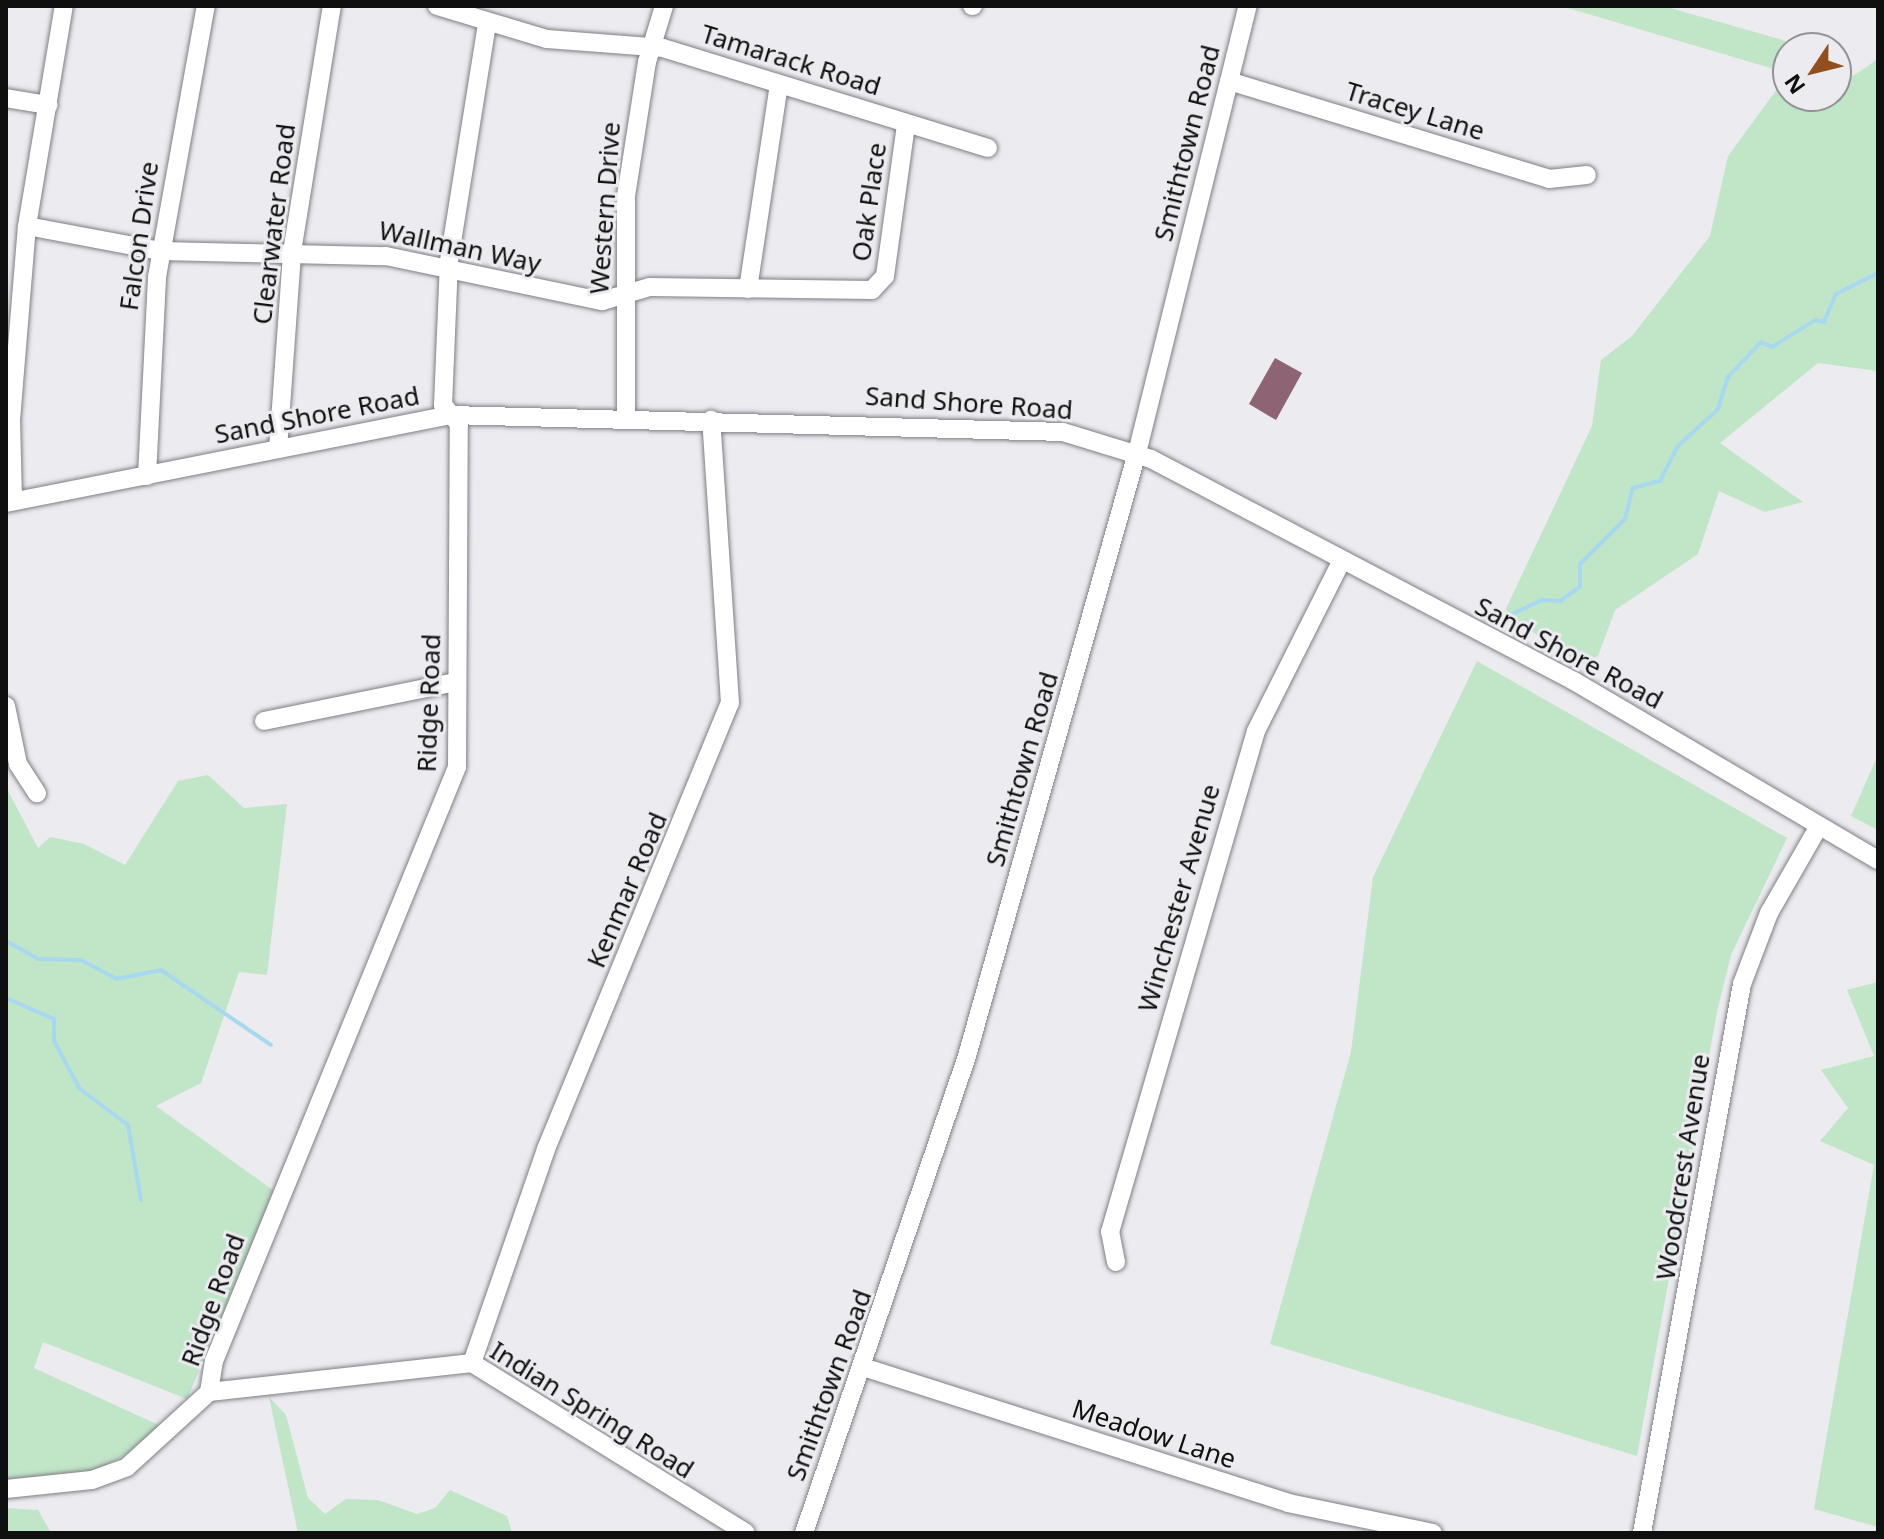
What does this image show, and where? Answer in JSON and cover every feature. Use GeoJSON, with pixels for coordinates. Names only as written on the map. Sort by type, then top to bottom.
{"type":"FeatureCollection","features":[{"type":"Feature","properties":{"kind":"street"},"geometry":{"type":"LineString","coordinates":[[9,502],[11,420],[27,226],[64,6]]}},
{"type":"Feature","properties":{"kind":"street","name":"Falcon Drive"},"geometry":{"type":"LineString","coordinates":[[147,476],[160,251],[206,6]]}},
{"type":"Feature","properties":{"kind":"street","name":"Clearwater Road"},"geometry":{"type":"LineString","coordinates":[[278,449],[292,252],[332,6]]}},
{"type":"Feature","properties":{"kind":"street","name":"Tamarack Road"},"geometry":{"type":"LineString","coordinates":[[437,6],[487,25],[547,39],[652,46],[988,148]]}},
{"type":"Feature","properties":{"kind":"street","name":"Western Drive"},"geometry":{"type":"LineString","coordinates":[[626,417],[624,296],[628,180],[652,46],[664,6]]}},
{"type":"Feature","properties":{"kind":"street","name":"Smithtown Road"},"geometry":{"type":"LineString","coordinates":[[804,1533],[967,1056],[1137,453],[1248,6]]}},
{"type":"Feature","properties":{"kind":"street","name":"Ridge Road"},"geometry":{"type":"LineString","coordinates":[[209,1392],[236,1305],[446,804],[457,767],[459,424],[443,405],[450,274],[487,25]]}},
{"type":"Feature","properties":{"kind":"street","name":"Tracey Lane"},"geometry":{"type":"LineString","coordinates":[[1229,81],[1549,179],[1587,175]]}},
{"type":"Feature","properties":{"kind":"street"},"geometry":{"type":"LineString","coordinates":[[748,289],[779,85]]}},
{"type":"Feature","properties":{"kind":"street"},"geometry":{"type":"LineString","coordinates":[[6,98],[48,105]]}},
{"type":"Feature","properties":{"kind":"street","name":"Oak Place"},"geometry":{"type":"LineString","coordinates":[[880,286],[906,125]]}},
{"type":"Feature","properties":{"kind":"street","name":"Wallman Way"},"geometry":{"type":"LineString","coordinates":[[27,226],[160,251],[386,256],[450,274],[602,301],[650,287],[748,289],[880,286]]}},
{"type":"Feature","properties":{"kind":"street","name":"Sand Shore Road"},"geometry":{"type":"LineString","coordinates":[[9,502],[451,415],[1037,429],[1137,453],[1574,681],[1878,860]]}},
{"type":"Feature","properties":{"kind":"street","name":"Kenmar Road"},"geometry":{"type":"LineString","coordinates":[[472,1363],[546,1149],[730,703],[711,420]]}},
{"type":"Feature","properties":{"kind":"street","name":"Winchester Avenue"},"geometry":{"type":"LineString","coordinates":[[1116,1262],[1110,1232],[1256,731],[1341,562]]}},
{"type":"Feature","properties":{"kind":"street"},"geometry":{"type":"LineString","coordinates":[[264,721],[456,682]]}},
{"type":"Feature","properties":{"kind":"street"},"geometry":{"type":"LineString","coordinates":[[6,706],[18,764],[37,793]]}},
{"type":"Feature","properties":{"kind":"street","name":"Woodcrest Avenue"},"geometry":{"type":"LineString","coordinates":[[1642,1533],[1742,984],[1769,913],[1819,826]]}},
{"type":"Feature","properties":{"kind":"street","name":"Indian Spring Road"},"geometry":{"type":"LineString","coordinates":[[209,1392],[472,1363],[746,1533]]}},
{"type":"Feature","properties":{"kind":"street","name":"Meadow Lane"},"geometry":{"type":"LineString","coordinates":[[863,1367],[1359,1526],[1433,1533]]}},
{"type":"Feature","properties":{"kind":"street"},"geometry":{"type":"LineString","coordinates":[[6,1489],[84,1481],[127,1467],[209,1392]]}},
{"type":"Feature","properties":{"kind":"green space"},"geometry":{"type":"Polygon","coordinates":[[[1561,6],[1663,6],[1772,37],[1772,68],[1561,6]]]}},
{"type":"Feature","properties":{"kind":"green space"},"geometry":{"type":"Polygon","coordinates":[[[1878,59],[1878,371],[1818,363],[1720,443],[1803,502],[1765,512],[1719,491],[1698,554],[1615,610],[1598,656],[1582,665],[1504,613],[1592,426],[1601,360],[1632,336],[1710,236],[1728,156],[1772,96],[1772,112],[1852,112],[1853,76],[1878,59]]]}},
{"type":"Feature","properties":{"kind":"green space"},"geometry":{"type":"Polygon","coordinates":[[[1477,661],[1787,838],[1731,955],[1717,1012],[1637,1456],[1270,1344],[1351,1052],[1373,877],[1477,661]]]}},
{"type":"Feature","properties":{"kind":"green space"},"geometry":{"type":"Polygon","coordinates":[[[1878,755],[1878,830],[1851,816],[1878,755]]]}},
{"type":"Feature","properties":{"kind":"green space"},"geometry":{"type":"Polygon","coordinates":[[[208,775],[244,808],[287,804],[267,975],[239,972],[201,1083],[156,1106],[274,1191],[187,1399],[43,1342],[34,1368],[163,1427],[152,1440],[91,1473],[6,1479],[6,787],[38,848],[50,837],[84,844],[125,865],[178,781],[208,775]]]}},
{"type":"Feature","properties":{"kind":"green space"},"geometry":{"type":"Polygon","coordinates":[[[1878,982],[1878,1527],[1814,1509],[1874,1165],[1820,1141],[1848,1108],[1821,1070],[1874,1056],[1847,990],[1878,982]]]}},
{"type":"Feature","properties":{"kind":"green space"},"geometry":{"type":"Polygon","coordinates":[[[269,1397],[286,1415],[308,1498],[325,1514],[346,1499],[378,1500],[417,1514],[435,1508],[450,1490],[507,1516],[512,1533],[298,1533],[269,1397]]]}},
{"type":"Feature","properties":{"kind":"green space"},"geometry":{"type":"Polygon","coordinates":[[[6,1508],[38,1510],[51,1533],[6,1533],[6,1508]]]}},
{"type":"Feature","properties":{"kind":"building"},"geometry":{"type":"Polygon","coordinates":[[[1275,358],[1302,373],[1276,420],[1249,404],[1275,358]]]}},
{"type":"Feature","properties":{"kind":"waterway"},"geometry":{"type":"LineString","coordinates":[[1504,618],[1542,600],[1560,601],[1580,587],[1580,564],[1625,519],[1633,488],[1660,481],[1677,447],[1718,409],[1728,377],[1761,342],[1772,347],[1815,320],[1824,322],[1836,294],[1878,273]]}},
{"type":"Feature","properties":{"kind":"waterway"},"geometry":{"type":"LineString","coordinates":[[6,941],[38,959],[81,960],[116,979],[161,970],[271,1045]]}},
{"type":"Feature","properties":{"kind":"waterway"},"geometry":{"type":"LineString","coordinates":[[6,998],[54,1019],[54,1041],[80,1089],[128,1125],[141,1200]]}}]}
